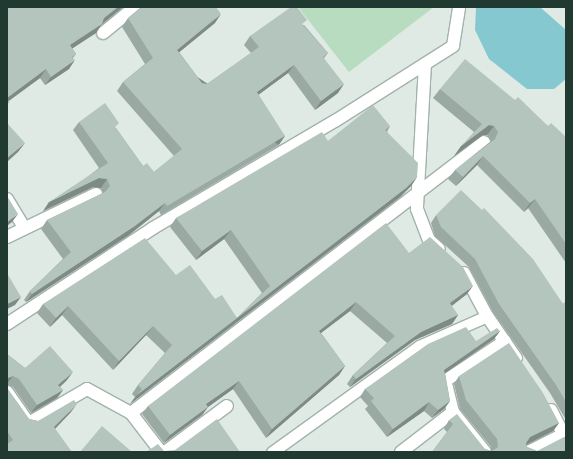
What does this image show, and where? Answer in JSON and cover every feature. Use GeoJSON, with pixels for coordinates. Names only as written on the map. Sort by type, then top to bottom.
{"type":"FeatureCollection","features":[{"type":"Feature","properties":{"kind":"street"},"geometry":{"type":"LineString","coordinates":[[102,33],[135,7]]}},
{"type":"Feature","properties":{"kind":"street"},"geometry":{"type":"LineString","coordinates":[[7,324],[153,228],[335,121],[453,46],[459,7]]}},
{"type":"Feature","properties":{"kind":"street"},"geometry":{"type":"LineString","coordinates":[[425,64],[417,209],[429,240],[446,256]]}},
{"type":"Feature","properties":{"kind":"street"},"geometry":{"type":"LineString","coordinates":[[131,414],[484,142]]}},
{"type":"Feature","properties":{"kind":"street"},"geometry":{"type":"LineString","coordinates":[[7,237],[24,227],[96,194]]}},
{"type":"Feature","properties":{"kind":"street"},"geometry":{"type":"LineString","coordinates":[[7,199],[24,227]]}},
{"type":"Feature","properties":{"kind":"street"},"geometry":{"type":"LineString","coordinates":[[457,266],[463,271],[487,316],[522,366]]}},
{"type":"Feature","properties":{"kind":"street"},"geometry":{"type":"LineString","coordinates":[[484,452],[453,412],[445,380],[505,341]]}},
{"type":"Feature","properties":{"kind":"street"},"geometry":{"type":"LineString","coordinates":[[7,392],[29,423],[86,389],[131,414],[161,452]]}},
{"type":"Feature","properties":{"kind":"street"},"geometry":{"type":"LineString","coordinates":[[528,452],[564,434],[544,397]]}},
{"type":"Feature","properties":{"kind":"street"},"geometry":{"type":"LineString","coordinates":[[165,452],[227,406]]}},
{"type":"Feature","properties":{"kind":"street"},"geometry":{"type":"LineString","coordinates":[[401,452],[453,412]]}},
{"type":"Feature","properties":{"kind":"lane"},"geometry":{"type":"LineString","coordinates":[[272,452],[419,346],[487,316]]}},
{"type":"Feature","properties":{"kind":"green space"},"geometry":{"type":"Polygon","coordinates":[[[298,7],[434,7],[349,72],[298,7]]]}},
{"type":"Feature","properties":{"kind":"water"},"geometry":{"type":"Polygon","coordinates":[[[476,7],[540,7],[566,30],[566,79],[554,89],[527,89],[489,59],[475,30],[476,7]]]}},
{"type":"Feature","properties":{"kind":"building"},"geometry":{"type":"Polygon","coordinates":[[[7,7],[118,7],[104,18],[102,24],[70,45],[76,54],[72,57],[75,60],[51,77],[46,69],[7,98],[7,7]]]}},
{"type":"Feature","properties":{"kind":"building"},"geometry":{"type":"Polygon","coordinates":[[[142,7],[216,7],[221,14],[177,50],[202,83],[207,84],[259,47],[250,36],[291,7],[297,7],[307,20],[302,24],[328,53],[323,57],[344,84],[321,101],[294,65],[257,92],[285,136],[167,206],[165,203],[135,226],[32,294],[30,291],[71,252],[47,220],[105,192],[110,186],[107,179],[99,178],[49,202],[108,163],[79,122],[105,103],[119,123],[115,127],[143,166],[147,163],[154,172],[182,149],[123,82],[153,58],[128,18],[142,7]]]}},
{"type":"Feature","properties":{"kind":"building"},"geometry":{"type":"Polygon","coordinates":[[[465,59],[515,100],[518,97],[548,126],[551,123],[566,137],[566,244],[535,199],[530,203],[483,156],[463,177],[455,170],[495,139],[498,132],[494,126],[489,125],[461,146],[482,124],[440,89],[465,59]]]}},
{"type":"Feature","properties":{"kind":"building"},"geometry":{"type":"Polygon","coordinates":[[[373,105],[390,126],[385,130],[418,163],[417,177],[406,188],[137,395],[142,389],[138,385],[172,345],[153,326],[119,361],[68,306],[56,318],[43,304],[145,238],[176,275],[190,265],[215,299],[222,295],[237,318],[270,286],[231,230],[202,251],[176,218],[322,132],[328,141],[373,105]]]}},
{"type":"Feature","properties":{"kind":"building"},"geometry":{"type":"Polygon","coordinates":[[[7,123],[25,143],[8,157],[7,155],[7,123]]]}},
{"type":"Feature","properties":{"kind":"building"},"geometry":{"type":"Polygon","coordinates":[[[461,190],[482,210],[484,208],[533,259],[563,304],[566,301],[566,402],[556,385],[499,304],[475,259],[441,227],[436,215],[461,190]]]}},
{"type":"Feature","properties":{"kind":"building"},"geometry":{"type":"Polygon","coordinates":[[[7,196],[18,214],[7,222],[7,196]]]}},
{"type":"Feature","properties":{"kind":"building"},"geometry":{"type":"Polygon","coordinates":[[[386,223],[409,253],[430,237],[463,267],[473,286],[450,303],[458,315],[421,332],[356,379],[353,375],[395,336],[356,302],[319,331],[345,366],[272,429],[239,381],[206,404],[208,407],[170,435],[148,406],[386,223]]]}},
{"type":"Feature","properties":{"kind":"building"},"geometry":{"type":"Polygon","coordinates":[[[7,273],[21,297],[7,304],[7,273]]]}},
{"type":"Feature","properties":{"kind":"building"},"geometry":{"type":"Polygon","coordinates":[[[466,327],[476,341],[497,328],[500,331],[444,370],[450,401],[438,410],[429,402],[393,429],[371,401],[374,398],[365,389],[428,344],[466,327]]]}},
{"type":"Feature","properties":{"kind":"building"},"geometry":{"type":"Polygon","coordinates":[[[509,343],[543,393],[559,423],[530,437],[526,443],[527,447],[537,451],[566,436],[566,452],[432,452],[453,424],[449,420],[457,414],[485,449],[492,451],[498,447],[497,439],[466,400],[459,376],[509,343]]]}},
{"type":"Feature","properties":{"kind":"building"},"geometry":{"type":"Polygon","coordinates":[[[50,346],[73,372],[58,385],[63,390],[37,405],[19,379],[13,376],[8,378],[7,385],[7,354],[25,368],[50,346]]]}},
{"type":"Feature","properties":{"kind":"building"},"geometry":{"type":"Polygon","coordinates":[[[7,388],[29,419],[38,421],[74,400],[77,404],[54,427],[72,452],[7,452],[7,444],[13,440],[7,431],[7,388]]]}},
{"type":"Feature","properties":{"kind":"building"},"geometry":{"type":"Polygon","coordinates":[[[217,419],[240,452],[146,452],[158,444],[164,451],[175,450],[217,419]]]}},
{"type":"Feature","properties":{"kind":"building"},"geometry":{"type":"Polygon","coordinates":[[[102,426],[132,452],[80,452],[102,426]]]}}]}
